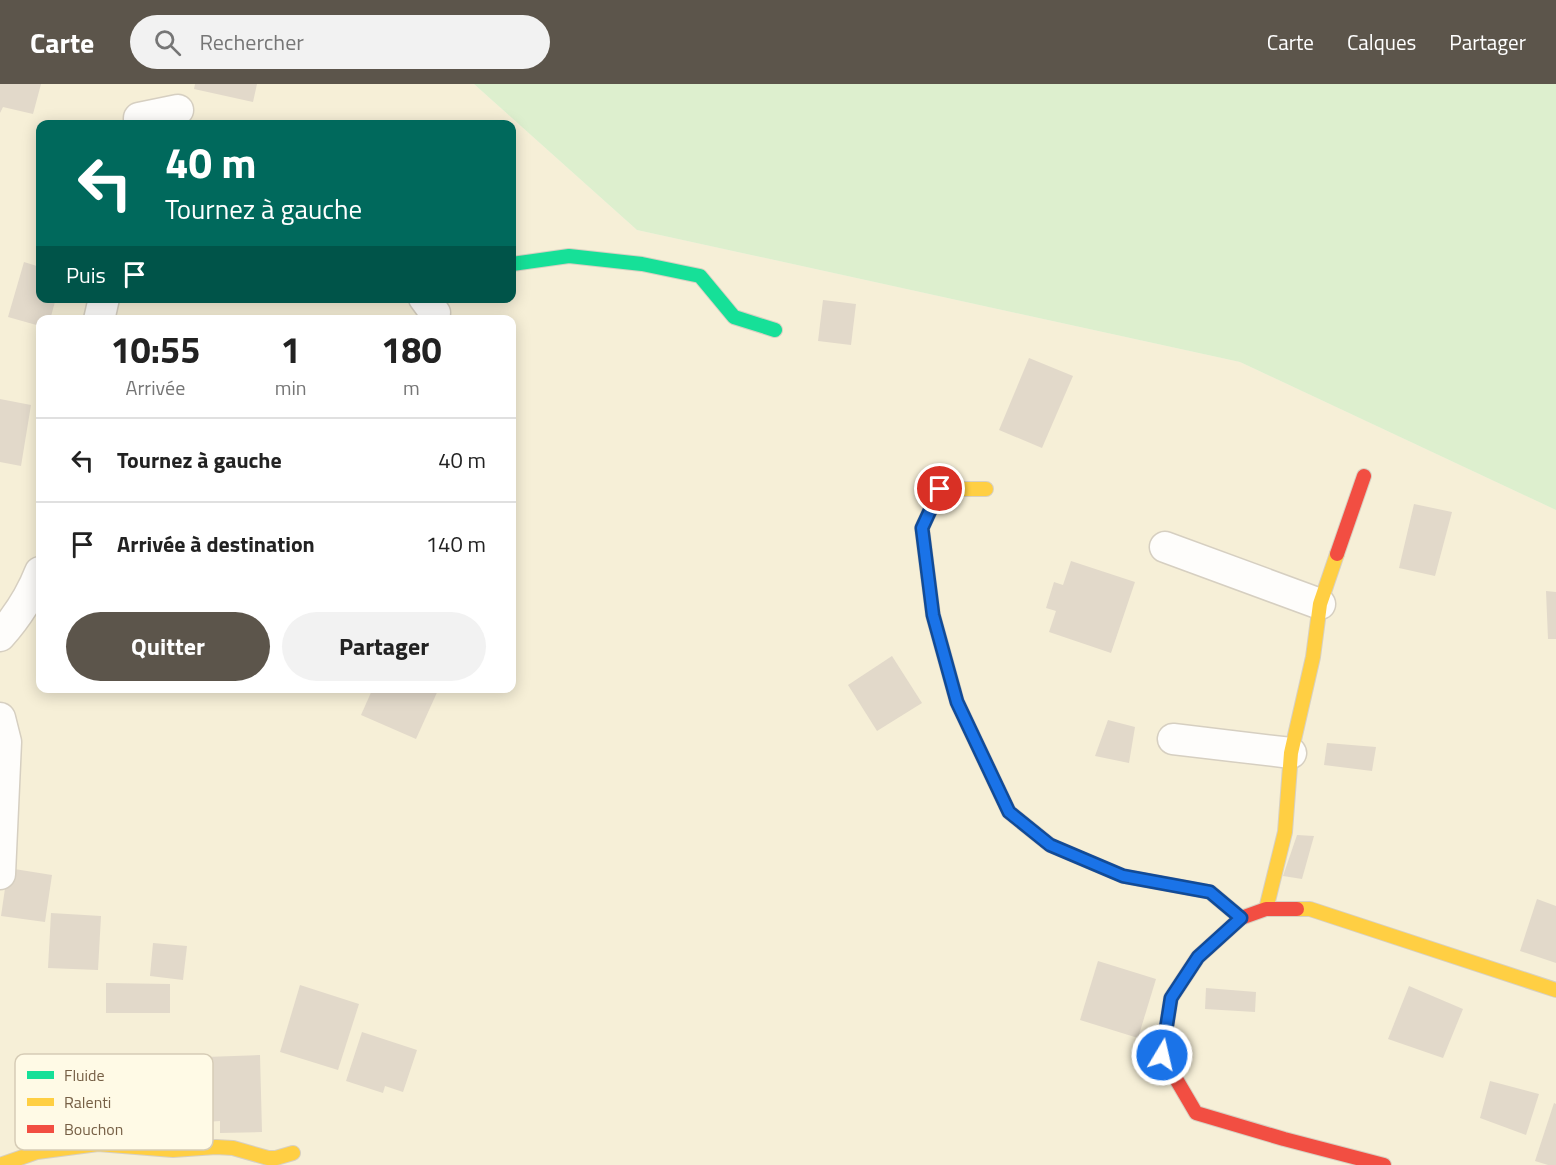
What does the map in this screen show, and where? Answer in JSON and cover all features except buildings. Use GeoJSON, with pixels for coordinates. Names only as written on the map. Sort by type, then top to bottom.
{"type":"FeatureCollection","features":[{"type":"Feature","properties":{"kind":"street"},"geometry":{"type":"LineString","coordinates":[[139,120],[139,118],[178,110]]}},
{"type":"Feature","properties":{"kind":"street"},"geometry":{"type":"LineString","coordinates":[[516,263],[569,256],[642,264],[700,276],[734,316],[775,330]]}},
{"type":"Feature","properties":{"kind":"street"},"geometry":{"type":"LineString","coordinates":[[1266,909],[1285,832],[1292,753],[1313,657],[1320,604],[1364,476]]}},
{"type":"Feature","properties":{"kind":"street"},"geometry":{"type":"LineString","coordinates":[[986,489],[940,489],[922,528],[933,615],[957,702],[1009,812],[1050,845],[1123,876],[1210,892],[1241,918]]}},
{"type":"Feature","properties":{"kind":"street"},"geometry":{"type":"LineString","coordinates":[[1165,548],[1320,604]]}},
{"type":"Feature","properties":{"kind":"street"},"geometry":{"type":"LineString","coordinates":[[0,636],[26,602],[36,581]]}},
{"type":"Feature","properties":{"kind":"street"},"geometry":{"type":"LineString","coordinates":[[0,718],[6,742],[0,874]]}},
{"type":"Feature","properties":{"kind":"street"},"geometry":{"type":"LineString","coordinates":[[1173,739],[1292,753]]}},
{"type":"Feature","properties":{"kind":"street"},"geometry":{"type":"LineString","coordinates":[[1384,1165],[1196,1113],[1162,1055],[1171,998],[1198,957],[1241,918],[1266,909],[1310,909],[1556,990]]}},
{"type":"Feature","properties":{"kind":"street"},"geometry":{"type":"LineString","coordinates":[[213,1147],[233,1148],[268,1158],[293,1153]]}},
{"type":"Feature","properties":{"kind":"street"},"geometry":{"type":"LineString","coordinates":[[0,1165],[37,1152],[52,1150]]}},
{"type":"Feature","properties":{"kind":"shaded area"},"geometry":{"type":"Polygon","coordinates":[[[0,84],[474,84],[514,120],[36,120],[36,303],[516,303],[516,122],[637,230],[1240,362],[1556,510],[1556,1165],[0,1165],[0,84]]]}},
{"type":"Feature","properties":{"kind":"green space"},"geometry":{"type":"Polygon","coordinates":[[[474,84],[1556,84],[1556,510],[1240,362],[637,230],[474,84]]]}},
{"type":"Feature","properties":{"kind":"traffic: fast"},"geometry":{"type":"LineString","coordinates":[[516,263],[569,256],[642,264],[700,276],[734,317],[775,330]]}},
{"type":"Feature","properties":{"kind":"traffic: slow"},"geometry":{"type":"LineString","coordinates":[[954,691],[933,615],[922,528],[940,489],[986,489]]}},
{"type":"Feature","properties":{"kind":"traffic: slow"},"geometry":{"type":"LineString","coordinates":[[1266,909],[1285,832],[1291,753],[1313,657],[1320,604],[1337,554]]}},
{"type":"Feature","properties":{"kind":"traffic: slow"},"geometry":{"type":"LineString","coordinates":[[1297,909],[1310,909],[1556,990]]}},
{"type":"Feature","properties":{"kind":"traffic: slow"},"geometry":{"type":"LineString","coordinates":[[213,1147],[233,1148],[268,1158],[293,1153]]}},
{"type":"Feature","properties":{"kind":"traffic: slow"},"geometry":{"type":"LineString","coordinates":[[0,1165],[37,1152],[52,1150]]}},
{"type":"Feature","properties":{"kind":"traffic: jam"},"geometry":{"type":"LineString","coordinates":[[1337,554],[1364,476]]}},
{"type":"Feature","properties":{"kind":"traffic: jam"},"geometry":{"type":"LineString","coordinates":[[954,691],[957,702],[1009,812],[1050,845],[1123,876],[1210,892],[1241,918]]}},
{"type":"Feature","properties":{"kind":"traffic: jam"},"geometry":{"type":"LineString","coordinates":[[1297,909],[1266,909],[1241,918],[1198,957],[1171,998],[1162,1055],[1196,1113],[1384,1165]]}},
{"type":"Feature","properties":{"kind":"route"},"geometry":{"type":"LineString","coordinates":[[940,489],[922,528],[933,615],[957,702],[1009,812],[1050,845],[1123,876],[1210,892],[1241,918],[1198,957],[1171,998],[1162,1055]]}}]}
